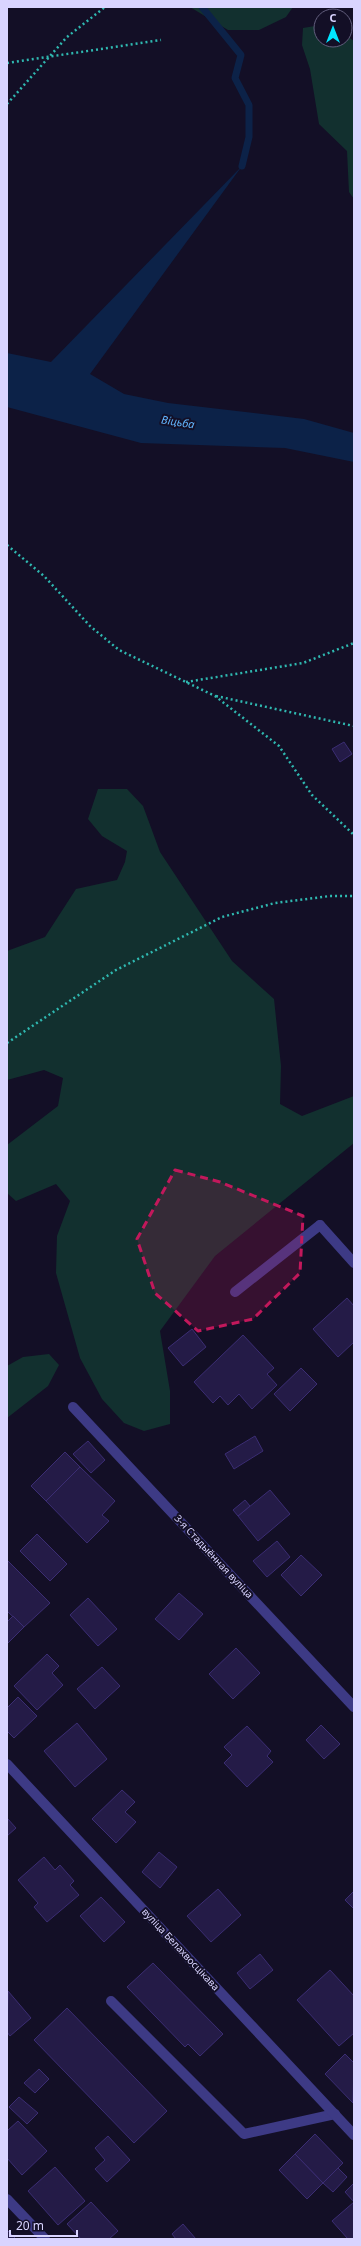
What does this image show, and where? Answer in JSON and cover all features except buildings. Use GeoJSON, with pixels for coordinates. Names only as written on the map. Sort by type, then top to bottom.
{"type":"FeatureCollection","features":[{"type":"Feature","properties":{"kind":"street"},"geometry":{"type":"LineString","coordinates":[[235,1292],[320,1225],[354,1263]]}},
{"type":"Feature","properties":{"kind":"street","name":"3-я Стадыённая вуліца"},"geometry":{"type":"LineString","coordinates":[[73,1407],[354,1707]]}},
{"type":"Feature","properties":{"kind":"street","name":"вуліца Белахвосцікава"},"geometry":{"type":"LineString","coordinates":[[7,1764],[354,2135]]}},
{"type":"Feature","properties":{"kind":"street"},"geometry":{"type":"LineString","coordinates":[[111,2001],[244,2134],[335,2114]]}},
{"type":"Feature","properties":{"kind":"street"},"geometry":{"type":"LineString","coordinates":[[7,2199],[45,2239]]}},
{"type":"Feature","properties":{"kind":"path"},"geometry":{"type":"LineString","coordinates":[[7,104],[50,58],[67,37],[105,7]]}},
{"type":"Feature","properties":{"kind":"path"},"geometry":{"type":"LineString","coordinates":[[7,63],[50,58],[161,40]]}},
{"type":"Feature","properties":{"kind":"path"},"geometry":{"type":"LineString","coordinates":[[7,545],[44,576],[90,626],[119,650],[216,696],[354,726]]}},
{"type":"Feature","properties":{"kind":"path"},"geometry":{"type":"LineString","coordinates":[[185,682],[303,662],[354,643]]}},
{"type":"Feature","properties":{"kind":"path"},"geometry":{"type":"LineString","coordinates":[[216,696],[278,746],[312,795],[354,835]]}},
{"type":"Feature","properties":{"kind":"path"},"geometry":{"type":"LineString","coordinates":[[7,1043],[116,970],[222,916],[275,903],[330,896],[354,896]]}},
{"type":"Feature","properties":{"kind":"highlighted area"},"geometry":{"type":"Polygon","coordinates":[[[175,1170],[220,1182],[303,1216],[300,1273],[253,1319],[198,1331],[155,1293],[137,1239],[175,1170]]]}},
{"type":"Feature","properties":{"kind":"green space"},"geometry":{"type":"Polygon","coordinates":[[[190,7],[293,7],[286,17],[259,30],[228,30],[190,7]]]}},
{"type":"Feature","properties":{"kind":"green space"},"geometry":{"type":"Polygon","coordinates":[[[313,26],[313,48],[353,48],[353,40],[354,41],[354,199],[349,192],[347,151],[319,124],[310,69],[302,45],[303,28],[313,26]]]}},
{"type":"Feature","properties":{"kind":"green space"},"geometry":{"type":"Polygon","coordinates":[[[98,789],[127,789],[143,806],[160,852],[232,961],[274,999],[281,1066],[280,1104],[302,1116],[354,1096],[354,1143],[215,1256],[160,1331],[170,1391],[170,1424],[144,1431],[124,1423],[102,1399],[80,1358],[56,1273],[57,1236],[70,1201],[56,1184],[16,1201],[7,1193],[7,1145],[58,1106],[63,1078],[44,1070],[7,1080],[7,951],[45,937],[76,889],[117,880],[125,862],[127,851],[102,836],[88,819],[98,789]]]}},
{"type":"Feature","properties":{"kind":"green space"},"geometry":{"type":"Polygon","coordinates":[[[49,1354],[59,1365],[48,1386],[7,1418],[7,1366],[23,1357],[49,1354]]]}},
{"type":"Feature","properties":{"kind":"water","name":"Віцьба"},"geometry":{"type":"Polygon","coordinates":[[[242,166],[90,374],[124,394],[168,403],[304,419],[354,433],[354,462],[285,448],[141,443],[7,407],[7,353],[51,362],[242,166]]]}},
{"type":"Feature","properties":{"kind":"waterway"},"geometry":{"type":"LineString","coordinates":[[202,7],[241,55],[235,78],[249,105],[249,137],[242,166]]}}]}
